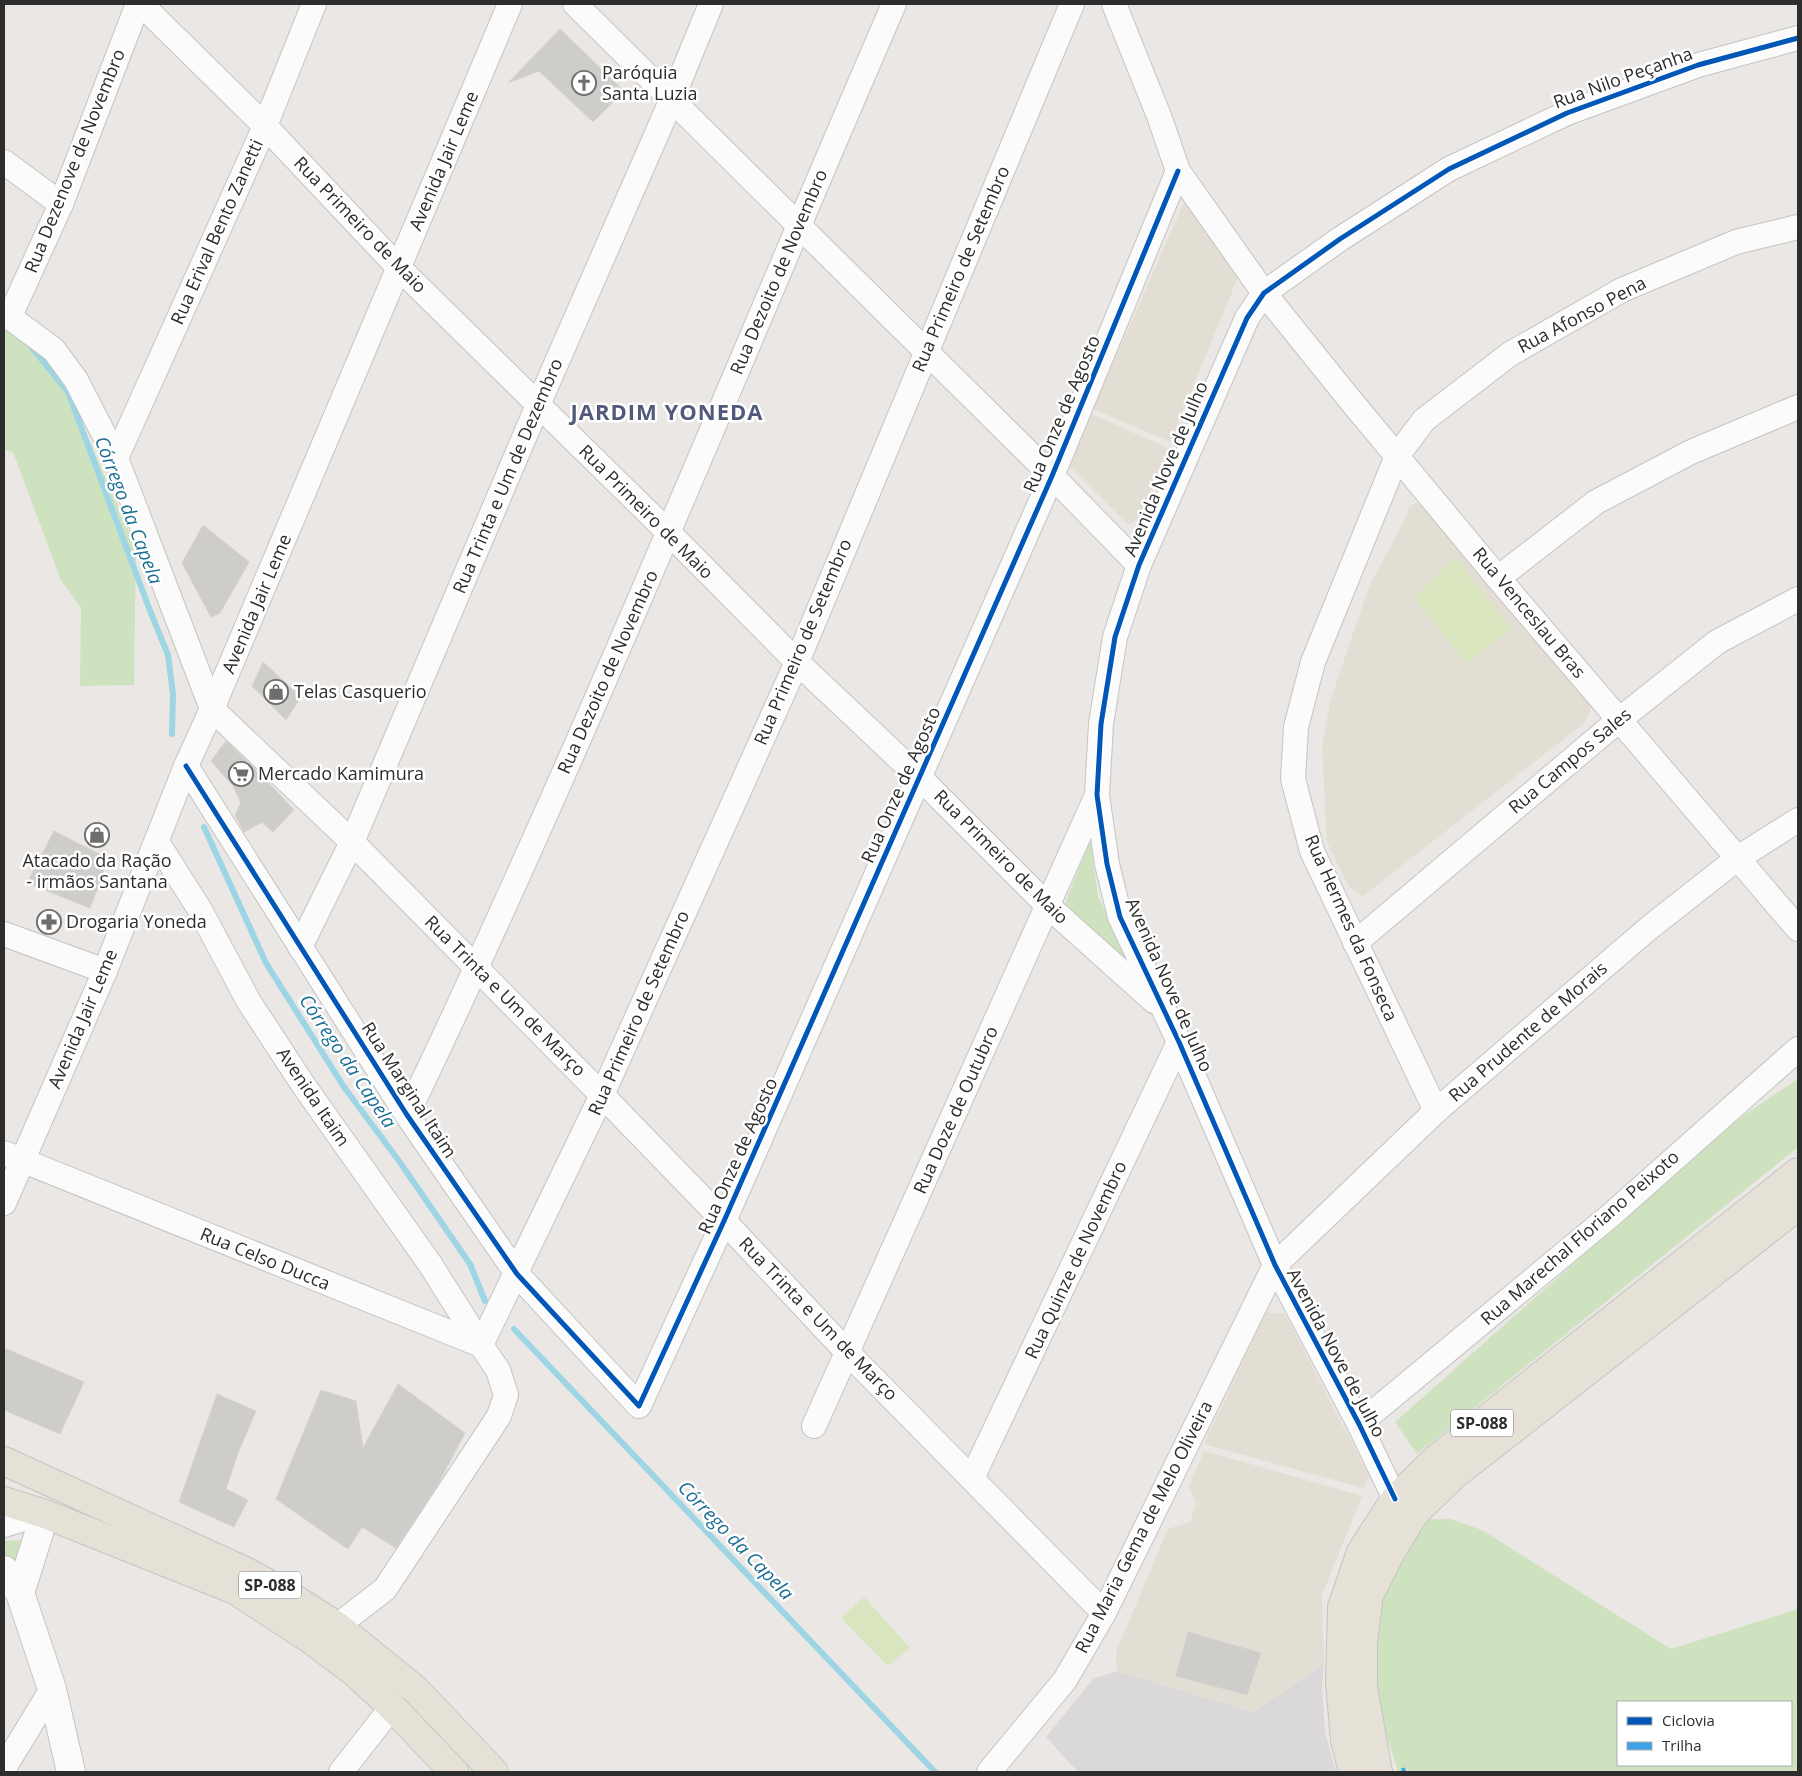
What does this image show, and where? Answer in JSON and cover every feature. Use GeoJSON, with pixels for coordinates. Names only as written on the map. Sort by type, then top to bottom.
{"type":"FeatureCollection","features":[{"type":"Feature","properties":{"kind":"main road","name":"SP-088"},"geometry":{"type":"LineString","coordinates":[[1353,1772],[1345,1740],[1340,1683],[1342,1607],[1361,1552],[1395,1498],[1436,1459],[1798,1172]]}},
{"type":"Feature","properties":{"kind":"main road","name":"SP-088"},"geometry":{"type":"LineString","coordinates":[[1378,1772],[1363,1687],[1363,1643],[1369,1595],[1390,1552],[1414,1514],[1453,1476],[1798,1206]]}},
{"type":"Feature","properties":{"kind":"main road","name":"SP-088"},"geometry":{"type":"LineString","coordinates":[[4,1461],[245,1571],[287,1594],[337,1626],[416,1690],[494,1772]]}},
{"type":"Feature","properties":{"kind":"main road","name":"SP-088"},"geometry":{"type":"LineString","coordinates":[[4,1501],[42,1513],[234,1590],[310,1639],[354,1672],[392,1707],[454,1772]]}},
{"type":"Feature","properties":{"kind":"street","name":"Rua Primeiro de Maio"},"geometry":{"type":"LineString","coordinates":[[139,4],[265,126],[399,268],[669,533],[796,662],[919,777],[1048,906],[1163,1009]]}},
{"type":"Feature","properties":{"kind":"street","name":"Rua Dezenove de Novembro"},"geometry":{"type":"LineString","coordinates":[[7,314],[61,204],[139,4]]}},
{"type":"Feature","properties":{"kind":"street","name":"Rua Erival Bento Zanetti"},"geometry":{"type":"LineString","coordinates":[[116,458],[265,126],[314,4]]}},
{"type":"Feature","properties":{"kind":"street","name":"Avenida Jair Leme"},"geometry":{"type":"LineString","coordinates":[[4,1203],[12,1157],[105,971],[186,766],[212,709],[510,4]]}},
{"type":"Feature","properties":{"kind":"street"},"geometry":{"type":"LineString","coordinates":[[575,4],[1052,476],[1139,565]]}},
{"type":"Feature","properties":{"kind":"street","name":"Rua Trinta e Um de Dezembro"},"geometry":{"type":"LineString","coordinates":[[300,947],[352,842],[538,405],[712,4]]}},
{"type":"Feature","properties":{"kind":"street","name":"Rua Dezoito de Novembro"},"geometry":{"type":"LineString","coordinates":[[407,1115],[477,968],[669,533],[798,225],[894,4]]}},
{"type":"Feature","properties":{"kind":"street","name":"Rua Primeiro de Setembro"},"geometry":{"type":"LineString","coordinates":[[481,1345],[602,1095],[796,662],[1072,4]]}},
{"type":"Feature","properties":{"kind":"street"},"geometry":{"type":"LineString","coordinates":[[1114,4],[1159,116],[1178,171],[1264,293]]}},
{"type":"Feature","properties":{"kind":"street","name":"Rua Nilo Peçanha"},"geometry":{"type":"LineString","coordinates":[[1264,293],[1340,239],[1449,169],[1567,112],[1698,65],[1798,38]]}},
{"type":"Feature","properties":{"kind":"street"},"geometry":{"type":"LineString","coordinates":[[4,162],[61,204]]}},
{"type":"Feature","properties":{"kind":"street","name":"Rua Onze de Agosto"},"geometry":{"type":"LineString","coordinates":[[639,1406],[724,1221],[1052,476],[1178,171]]}},
{"type":"Feature","properties":{"kind":"street","name":"Rua Afonso Pena"},"geometry":{"type":"LineString","coordinates":[[1397,456],[1424,420],[1510,354],[1613,295],[1736,242],[1798,227]]}},
{"type":"Feature","properties":{"kind":"street","name":"Rua Venceslau Bras"},"geometry":{"type":"LineString","coordinates":[[1264,293],[1498,578],[1798,929]]}},
{"type":"Feature","properties":{"kind":"street","name":"Avenida Nove de Julho"},"geometry":{"type":"LineString","coordinates":[[1264,293],[1246,318],[1139,565],[1115,637],[1101,724],[1097,795],[1107,864],[1120,917],[1179,1042],[1275,1265],[1359,1424],[1395,1498]]}},
{"type":"Feature","properties":{"kind":"street"},"geometry":{"type":"LineString","coordinates":[[7,314],[54,350],[76,380],[116,458],[212,709]]}},
{"type":"Feature","properties":{"kind":"street"},"geometry":{"type":"LineString","coordinates":[[1498,578],[1596,502],[1690,452],[1798,407]]}},
{"type":"Feature","properties":{"kind":"street","name":"Rua Hermes da Fonseca"},"geometry":{"type":"LineString","coordinates":[[1397,456],[1313,662],[1296,727],[1293,779],[1312,851],[1436,1111]]}},
{"type":"Feature","properties":{"kind":"street","name":"Rua Campos Sales"},"geometry":{"type":"LineString","coordinates":[[1355,943],[1619,720],[1717,642],[1798,599]]}},
{"type":"Feature","properties":{"kind":"street","name":"Rua Trinta e Um de Março"},"geometry":{"type":"LineString","coordinates":[[212,709],[352,842],[477,968],[724,1221],[847,1352],[1104,1613]]}},
{"type":"Feature","properties":{"kind":"street","name":"Rua Marginal Itaim"},"geometry":{"type":"LineString","coordinates":[[186,766],[407,1115],[517,1274],[639,1406]]}},
{"type":"Feature","properties":{"kind":"street","name":"Rua Doze de Outubro"},"geometry":{"type":"LineString","coordinates":[[814,1426],[1097,795]]}},
{"type":"Feature","properties":{"kind":"street","name":"Rua Prudente de Morais"},"geometry":{"type":"LineString","coordinates":[[1275,1265],[1436,1111],[1649,928],[1738,858],[1798,820]]}},
{"type":"Feature","properties":{"kind":"street","name":"Avenida Itaim"},"geometry":{"type":"LineString","coordinates":[[156,842],[200,910],[249,1002],[304,1086],[430,1264],[481,1345]]}},
{"type":"Feature","properties":{"kind":"street"},"geometry":{"type":"LineString","coordinates":[[4,934],[105,971]]}},
{"type":"Feature","properties":{"kind":"street","name":"Rua Quinze de Novembro"},"geometry":{"type":"LineString","coordinates":[[972,1478],[1179,1042]]}},
{"type":"Feature","properties":{"kind":"street","name":"Rua Marechal Floriano Peixoto"},"geometry":{"type":"LineString","coordinates":[[1359,1424],[1611,1215],[1798,1049]]}},
{"type":"Feature","properties":{"kind":"street","name":"Rua Celso Ducca"},"geometry":{"type":"LineString","coordinates":[[12,1157],[481,1345]]}},
{"type":"Feature","properties":{"kind":"street","name":"Rua Maria Gema de Melo Oliveira"},"geometry":{"type":"LineString","coordinates":[[989,1772],[1065,1680],[1104,1613],[1275,1265]]}},
{"type":"Feature","properties":{"kind":"street"},"geometry":{"type":"LineString","coordinates":[[337,1626],[385,1589],[499,1416],[506,1395],[498,1370],[481,1345]]}},
{"type":"Feature","properties":{"kind":"street"},"geometry":{"type":"LineString","coordinates":[[4,1523],[42,1513]]}},
{"type":"Feature","properties":{"kind":"street"},"geometry":{"type":"LineString","coordinates":[[20,1593],[42,1513]]}},
{"type":"Feature","properties":{"kind":"street"},"geometry":{"type":"LineString","coordinates":[[4,1570],[20,1593],[52,1689],[71,1772]]}},
{"type":"Feature","properties":{"kind":"street"},"geometry":{"type":"LineString","coordinates":[[4,1768],[52,1689]]}},
{"type":"Feature","properties":{"kind":"street"},"geometry":{"type":"LineString","coordinates":[[341,1772],[392,1707]]}},
{"type":"Feature","properties":{"kind":"shaded area"},"geometry":{"type":"Polygon","coordinates":[[[1186,198],[1239,275],[1170,442],[1093,409],[1186,198]]]}},
{"type":"Feature","properties":{"kind":"shaded area"},"geometry":{"type":"Polygon","coordinates":[[[1091,414],[1168,448],[1140,516],[1128,524],[1070,467],[1091,414]]]}},
{"type":"Feature","properties":{"kind":"shaded area"},"geometry":{"type":"Polygon","coordinates":[[[1418,503],[1430,506],[1589,696],[1591,710],[1583,724],[1363,896],[1349,887],[1327,842],[1322,747],[1330,702],[1368,589],[1406,517],[1409,505],[1418,503]]]}},
{"type":"Feature","properties":{"kind":"shaded area"},"geometry":{"type":"Polygon","coordinates":[[[1266,1312],[1285,1314],[1369,1476],[1363,1488],[1204,1444],[1266,1312]]]}},
{"type":"Feature","properties":{"kind":"shaded area"},"geometry":{"type":"Polygon","coordinates":[[[1204,1451],[1362,1496],[1322,1595],[1324,1664],[1253,1712],[1117,1671],[1116,1652],[1168,1529],[1190,1522],[1196,1503],[1189,1486],[1204,1451]]]}},
{"type":"Feature","properties":{"kind":"shaded area"},"geometry":{"type":"Polygon","coordinates":[[[1324,1664],[1322,1686],[1325,1732],[1336,1772],[1078,1772],[1046,1737],[1093,1679],[1117,1671],[1253,1712],[1324,1664]]]}},
{"type":"Feature","properties":{"kind":"green space"},"geometry":{"type":"Polygon","coordinates":[[[4,314],[56,353],[68,392],[136,547],[134,685],[80,686],[81,608],[61,580],[13,452],[4,450],[4,314]]]}},
{"type":"Feature","properties":{"kind":"green space"},"geometry":{"type":"Polygon","coordinates":[[[1455,557],[1512,630],[1466,663],[1414,598],[1455,557]]]}},
{"type":"Feature","properties":{"kind":"green space"},"geometry":{"type":"Polygon","coordinates":[[[1090,839],[1098,896],[1135,972],[1089,930],[1065,904],[1090,839]]]}},
{"type":"Feature","properties":{"kind":"green space"},"geometry":{"type":"Polygon","coordinates":[[[1798,1079],[1797,1148],[1417,1454],[1395,1422],[1731,1124],[1798,1079]]]}},
{"type":"Feature","properties":{"kind":"green space"},"geometry":{"type":"Polygon","coordinates":[[[1418,1519],[1450,1519],[1482,1530],[1671,1649],[1798,1609],[1798,1772],[1398,1772],[1372,1686],[1375,1596],[1418,1519]]]}},
{"type":"Feature","properties":{"kind":"green space"},"geometry":{"type":"Polygon","coordinates":[[[26,1540],[17,1573],[4,1557],[4,1541],[26,1540]]]}},
{"type":"Feature","properties":{"kind":"green space"},"geometry":{"type":"Polygon","coordinates":[[[864,1597],[910,1648],[888,1666],[841,1618],[864,1597]]]}},
{"type":"Feature","properties":{"kind":"building","name":"Paróquia Santa Luzia"},"geometry":{"type":"Polygon","coordinates":[[[560,29],[624,91],[593,122],[539,71],[508,83],[560,29]]]}},
{"type":"Feature","properties":{"kind":"building"},"geometry":{"type":"Polygon","coordinates":[[[203,525],[249,562],[220,613],[211,617],[182,563],[203,525]]]}},
{"type":"Feature","properties":{"kind":"building","name":"Telas Casquerio"},"geometry":{"type":"Polygon","coordinates":[[[263,662],[301,697],[286,720],[252,686],[263,662]]]}},
{"type":"Feature","properties":{"kind":"building","name":"Mercado Kamimura"},"geometry":{"type":"Polygon","coordinates":[[[226,741],[294,810],[273,832],[262,822],[244,832],[235,815],[241,803],[233,786],[211,761],[226,741]]]}},
{"type":"Feature","properties":{"kind":"building"},"geometry":{"type":"Polygon","coordinates":[[[54,831],[107,858],[90,908],[27,883],[54,831]]]}},
{"type":"Feature","properties":{"kind":"building"},"geometry":{"type":"Polygon","coordinates":[[[4,1348],[84,1382],[60,1434],[4,1410],[4,1348]]]}},
{"type":"Feature","properties":{"kind":"building"},"geometry":{"type":"Polygon","coordinates":[[[398,1384],[465,1433],[438,1484],[396,1548],[362,1527],[348,1549],[276,1499],[321,1390],[356,1401],[363,1448],[398,1384]]]}},
{"type":"Feature","properties":{"kind":"building"},"geometry":{"type":"Polygon","coordinates":[[[217,1394],[256,1411],[238,1453],[226,1489],[248,1500],[234,1527],[179,1502],[217,1394]]]}},
{"type":"Feature","properties":{"kind":"building"},"geometry":{"type":"Polygon","coordinates":[[[1188,1632],[1261,1653],[1247,1695],[1176,1676],[1188,1632]]]}},
{"type":"Feature","properties":{"kind":"waterway","name":"Córrego da Capela"},"geometry":{"type":"LineString","coordinates":[[30,345],[68,392],[168,655],[173,694],[172,734]]}},
{"type":"Feature","properties":{"kind":"waterway","name":"Córrego da Capela"},"geometry":{"type":"LineString","coordinates":[[204,827],[266,963],[344,1087],[399,1161],[470,1264],[485,1301]]}},
{"type":"Feature","properties":{"kind":"waterway","name":"Córrego da Capela"},"geometry":{"type":"LineString","coordinates":[[514,1329],[935,1772]]}},
{"type":"Feature","properties":{"kind":"marked path"},"geometry":{"type":"LineString","coordinates":[[1403,1768],[1404,1772]]}},
{"type":"Feature","properties":{"kind":"cycle path"},"geometry":{"type":"LineString","coordinates":[[1395,1499],[1359,1424],[1275,1265],[1179,1042],[1120,917],[1107,864],[1097,795],[1101,724],[1115,637],[1139,565],[1247,318],[1264,293],[1340,239],[1449,169],[1567,113],[1698,65],[1798,38]]}},
{"type":"Feature","properties":{"kind":"cycle path"},"geometry":{"type":"LineString","coordinates":[[186,766],[407,1115],[517,1274],[639,1406],[724,1221],[1052,476],[1178,171]]}},
{"type":"Feature","properties":{"kind":"place","name":"Paróquia Santa Luzia"},"geometry":{"type":"Point","coordinates":[584,83]}},
{"type":"Feature","properties":{"kind":"place","name":"Telas Casquerio"},"geometry":{"type":"Point","coordinates":[276,692]}},
{"type":"Feature","properties":{"kind":"place","name":"Mercado Kamimura"},"geometry":{"type":"Point","coordinates":[241,774]}},
{"type":"Feature","properties":{"kind":"place","name":"Atacado da Ração - irmãos Santana"},"geometry":{"type":"Point","coordinates":[97,835]}},
{"type":"Feature","properties":{"kind":"place","name":"Drogaria Yoneda"},"geometry":{"type":"Point","coordinates":[49,922]}},
{"type":"Feature","properties":{"kind":"district","name":"JARDIM YONEDA"},"geometry":{"type":"Point","coordinates":[667,412]}}]}
